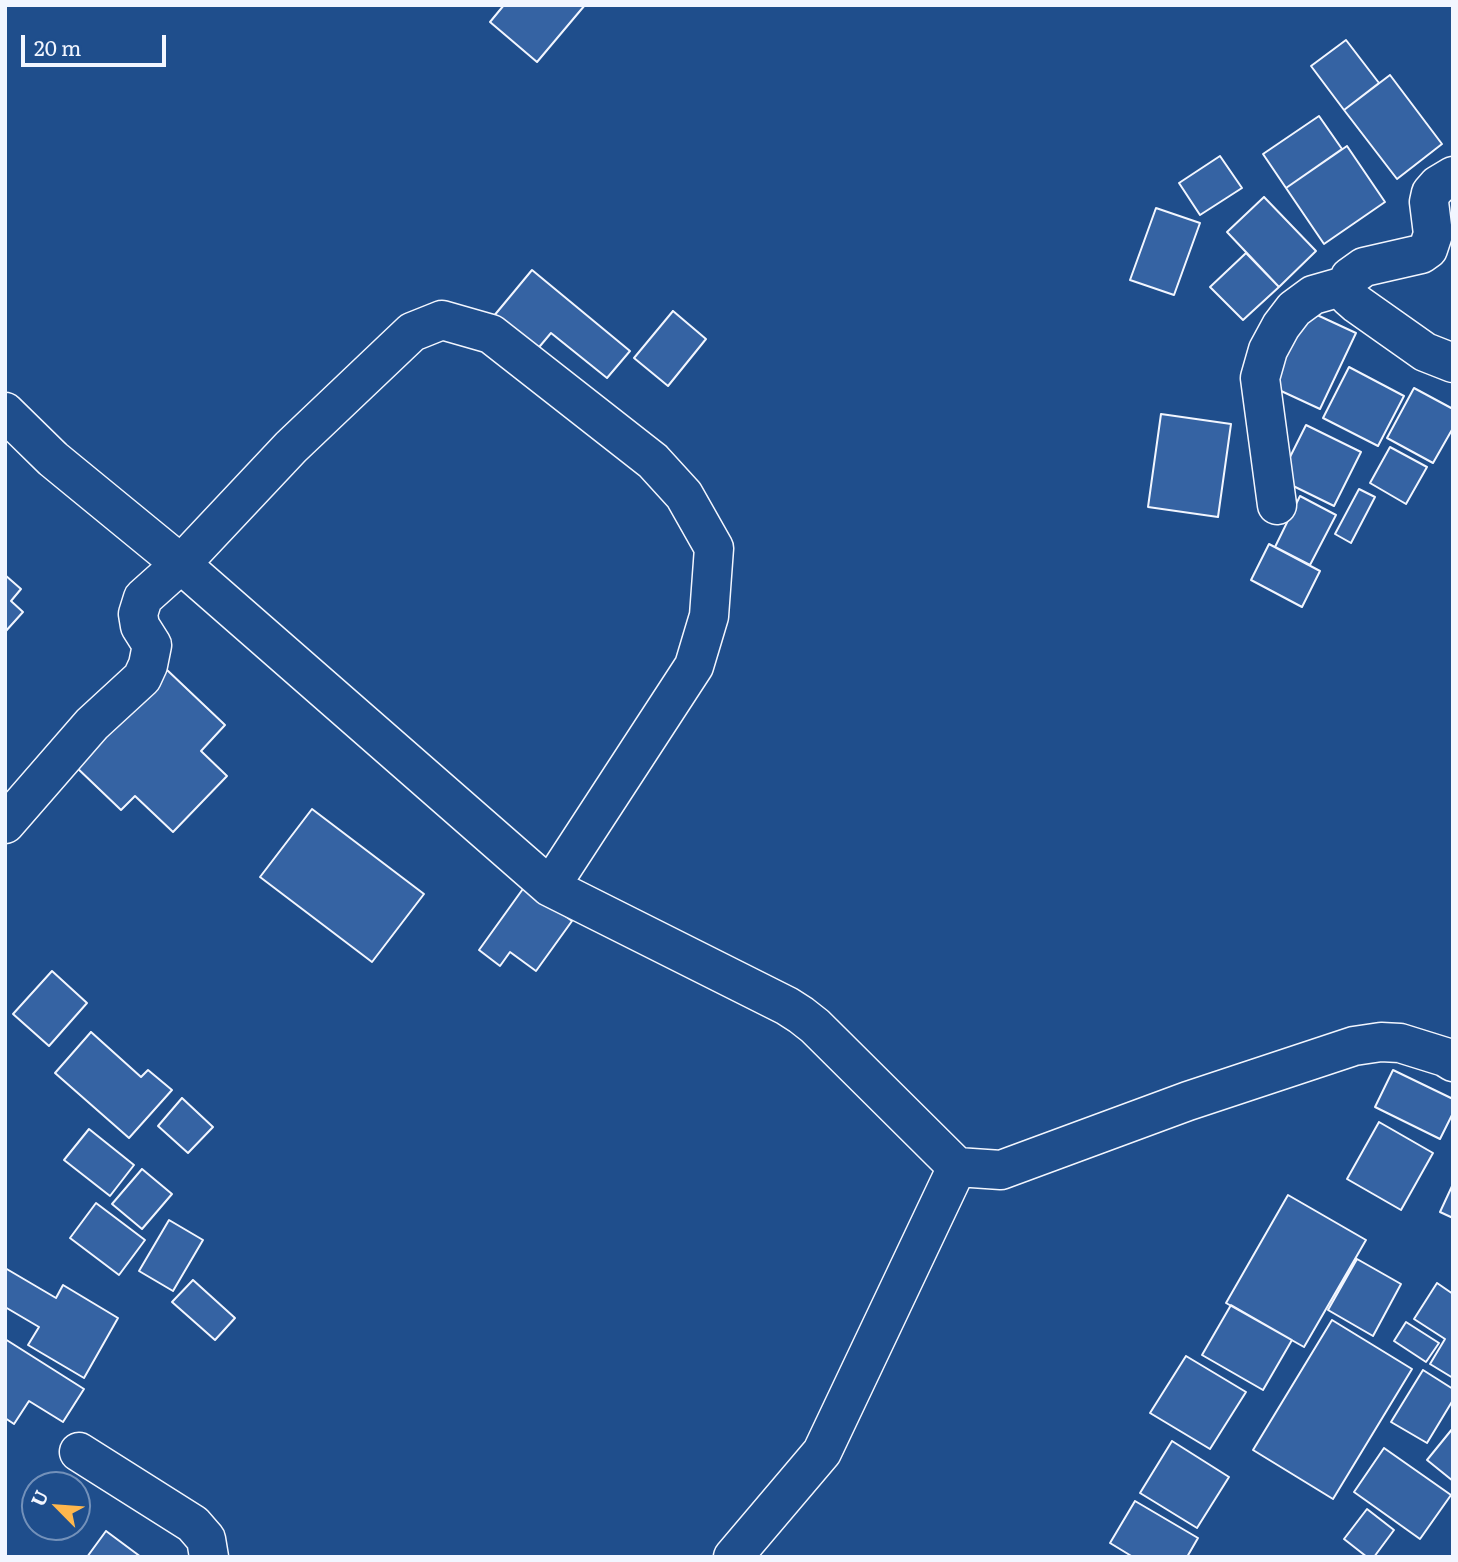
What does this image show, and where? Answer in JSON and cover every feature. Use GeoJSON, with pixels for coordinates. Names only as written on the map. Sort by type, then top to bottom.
{"type":"FeatureCollection","features":[{"type":"Feature","properties":{"kind":"street"},"geometry":{"type":"LineString","coordinates":[[1453,176],[1431,193],[1429,202],[1433,234],[1428,249],[1421,254],[1364,267],[1354,274],[1348,285],[1349,297],[1357,304],[1426,352],[1453,363]]}},
{"type":"Feature","properties":{"kind":"street"},"geometry":{"type":"LineString","coordinates":[[1277,505],[1260,378],[1268,350],[1294,309],[1313,295],[1348,285]]}},
{"type":"Feature","properties":{"kind":"street"},"geometry":{"type":"LineString","coordinates":[[5,824],[92,724],[142,678],[152,645],[140,626],[138,614],[143,597],[181,564],[291,447],[411,332],[442,320],[491,334],[653,461],[684,495],[715,548],[709,616],[694,666],[550,887]]}},
{"type":"Feature","properties":{"kind":"street"},"geometry":{"type":"LineString","coordinates":[[5,412],[53,459],[181,564],[550,887],[801,1015],[957,1167],[1001,1170],[1188,1101],[1354,1046],[1381,1042],[1400,1043],[1445,1056],[1453,1062]]}},
{"type":"Feature","properties":{"kind":"street"},"geometry":{"type":"LineString","coordinates":[[733,1557],[822,1452],[957,1167]]}},
{"type":"Feature","properties":{"kind":"street"},"geometry":{"type":"LineString","coordinates":[[79,1452],[193,1524],[206,1539],[209,1557]]}},
{"type":"Feature","properties":{"kind":"building"},"geometry":{"type":"Polygon","coordinates":[[[504,5],[585,5],[537,62],[490,22],[504,5]]]}},
{"type":"Feature","properties":{"kind":"building"},"geometry":{"type":"Polygon","coordinates":[[[1346,40],[1379,83],[1344,110],[1311,66],[1346,40]]]}},
{"type":"Feature","properties":{"kind":"building"},"geometry":{"type":"Polygon","coordinates":[[[1390,75],[1442,144],[1397,179],[1344,110],[1390,75]]]}},
{"type":"Feature","properties":{"kind":"building"},"geometry":{"type":"Polygon","coordinates":[[[1319,116],[1342,149],[1286,188],[1263,154],[1319,116]]]}},
{"type":"Feature","properties":{"kind":"building"},"geometry":{"type":"Polygon","coordinates":[[[1347,146],[1385,202],[1324,244],[1286,188],[1347,146]]]}},
{"type":"Feature","properties":{"kind":"building"},"geometry":{"type":"Polygon","coordinates":[[[1220,156],[1242,188],[1200,215],[1179,183],[1220,156]]]}},
{"type":"Feature","properties":{"kind":"building"},"geometry":{"type":"Polygon","coordinates":[[[1264,197],[1316,251],[1279,287],[1227,232],[1264,197]]]}},
{"type":"Feature","properties":{"kind":"building"},"geometry":{"type":"Polygon","coordinates":[[[1156,208],[1200,223],[1174,295],[1130,280],[1156,208]]]}},
{"type":"Feature","properties":{"kind":"building"},"geometry":{"type":"Polygon","coordinates":[[[1246,253],[1279,287],[1243,320],[1210,287],[1246,253]]]}},
{"type":"Feature","properties":{"kind":"building"},"geometry":{"type":"Polygon","coordinates":[[[532,270],[630,351],[607,378],[551,333],[535,352],[493,317],[532,270]]]}},
{"type":"Feature","properties":{"kind":"building"},"geometry":{"type":"Polygon","coordinates":[[[1302,308],[1356,333],[1320,409],[1266,384],[1302,308]]]}},
{"type":"Feature","properties":{"kind":"building"},"geometry":{"type":"Polygon","coordinates":[[[673,311],[706,339],[668,386],[634,358],[673,311]]]}},
{"type":"Feature","properties":{"kind":"building"},"geometry":{"type":"Polygon","coordinates":[[[1349,367],[1404,396],[1378,446],[1323,418],[1349,367]]]}},
{"type":"Feature","properties":{"kind":"building"},"geometry":{"type":"Polygon","coordinates":[[[1414,388],[1453,409],[1453,428],[1433,463],[1387,438],[1414,388]]]}},
{"type":"Feature","properties":{"kind":"building"},"geometry":{"type":"Polygon","coordinates":[[[1161,414],[1231,424],[1218,517],[1148,507],[1161,414]]]}},
{"type":"Feature","properties":{"kind":"building"},"geometry":{"type":"Polygon","coordinates":[[[1306,425],[1361,452],[1334,506],[1279,479],[1306,425]]]}},
{"type":"Feature","properties":{"kind":"building"},"geometry":{"type":"Polygon","coordinates":[[[1390,447],[1427,467],[1406,504],[1370,483],[1390,447]]]}},
{"type":"Feature","properties":{"kind":"building"},"geometry":{"type":"Polygon","coordinates":[[[1359,489],[1375,497],[1351,543],[1335,534],[1359,489]]]}},
{"type":"Feature","properties":{"kind":"building"},"geometry":{"type":"Polygon","coordinates":[[[1300,496],[1336,515],[1310,565],[1275,547],[1300,496]]]}},
{"type":"Feature","properties":{"kind":"building"},"geometry":{"type":"Polygon","coordinates":[[[1269,544],[1320,571],[1302,607],[1251,580],[1269,544]]]}},
{"type":"Feature","properties":{"kind":"building"},"geometry":{"type":"Polygon","coordinates":[[[5,575],[21,589],[11,601],[23,612],[5,632],[5,575]]]}},
{"type":"Feature","properties":{"kind":"building"},"geometry":{"type":"Polygon","coordinates":[[[166,669],[225,725],[201,751],[227,776],[173,832],[135,796],[121,810],[74,765],[166,669]]]}},
{"type":"Feature","properties":{"kind":"building"},"geometry":{"type":"Polygon","coordinates":[[[312,809],[424,894],[372,962],[260,877],[312,809]]]}},
{"type":"Feature","properties":{"kind":"building"},"geometry":{"type":"Polygon","coordinates":[[[525,886],[572,921],[536,971],[510,952],[500,966],[479,950],[525,886]]]}},
{"type":"Feature","properties":{"kind":"building"},"geometry":{"type":"Polygon","coordinates":[[[52,971],[87,1003],[49,1046],[13,1014],[52,971]]]}},
{"type":"Feature","properties":{"kind":"building"},"geometry":{"type":"Polygon","coordinates":[[[91,1032],[141,1077],[148,1070],[172,1090],[129,1138],[55,1073],[91,1032]]]}},
{"type":"Feature","properties":{"kind":"building"},"geometry":{"type":"Polygon","coordinates":[[[1393,1070],[1453,1099],[1453,1113],[1440,1139],[1375,1107],[1393,1070]]]}},
{"type":"Feature","properties":{"kind":"building"},"geometry":{"type":"Polygon","coordinates":[[[182,1098],[213,1127],[188,1153],[158,1126],[182,1098]]]}},
{"type":"Feature","properties":{"kind":"building"},"geometry":{"type":"Polygon","coordinates":[[[1379,1122],[1433,1153],[1401,1210],[1347,1179],[1379,1122]]]}},
{"type":"Feature","properties":{"kind":"building"},"geometry":{"type":"Polygon","coordinates":[[[89,1129],[134,1165],[110,1196],[64,1160],[89,1129]]]}},
{"type":"Feature","properties":{"kind":"building"},"geometry":{"type":"Polygon","coordinates":[[[142,1169],[172,1194],[142,1229],[112,1204],[142,1169]]]}},
{"type":"Feature","properties":{"kind":"building"},"geometry":{"type":"Polygon","coordinates":[[[1453,1184],[1453,1218],[1440,1212],[1453,1184]]]}},
{"type":"Feature","properties":{"kind":"building"},"geometry":{"type":"Polygon","coordinates":[[[1288,1195],[1366,1240],[1304,1347],[1226,1303],[1288,1195]]]}},
{"type":"Feature","properties":{"kind":"building"},"geometry":{"type":"Polygon","coordinates":[[[96,1203],[145,1240],[119,1275],[70,1238],[96,1203]]]}},
{"type":"Feature","properties":{"kind":"building"},"geometry":{"type":"Polygon","coordinates":[[[169,1220],[203,1240],[173,1291],[139,1271],[169,1220]]]}},
{"type":"Feature","properties":{"kind":"building"},"geometry":{"type":"Polygon","coordinates":[[[1357,1259],[1401,1284],[1373,1336],[1328,1310],[1357,1259]]]}},
{"type":"Feature","properties":{"kind":"building"},"geometry":{"type":"Polygon","coordinates":[[[5,1268],[56,1298],[63,1285],[118,1318],[84,1378],[28,1345],[39,1327],[5,1307],[5,1268]]]}},
{"type":"Feature","properties":{"kind":"building"},"geometry":{"type":"Polygon","coordinates":[[[193,1280],[235,1318],[215,1340],[172,1302],[193,1280]]]}},
{"type":"Feature","properties":{"kind":"building"},"geometry":{"type":"Polygon","coordinates":[[[1437,1283],[1453,1294],[1453,1378],[1430,1364],[1445,1339],[1414,1319],[1437,1283]]]}},
{"type":"Feature","properties":{"kind":"building"},"geometry":{"type":"Polygon","coordinates":[[[1231,1305],[1292,1340],[1263,1390],[1202,1355],[1231,1305]]]}},
{"type":"Feature","properties":{"kind":"building"},"geometry":{"type":"Polygon","coordinates":[[[1332,1320],[1412,1369],[1333,1499],[1253,1450],[1332,1320]]]}},
{"type":"Feature","properties":{"kind":"building"},"geometry":{"type":"Polygon","coordinates":[[[1406,1322],[1439,1343],[1426,1362],[1394,1341],[1406,1322]]]}},
{"type":"Feature","properties":{"kind":"building"},"geometry":{"type":"Polygon","coordinates":[[[5,1339],[84,1389],[63,1422],[29,1401],[14,1424],[5,1418],[5,1339]]]}},
{"type":"Feature","properties":{"kind":"building"},"geometry":{"type":"Polygon","coordinates":[[[1186,1356],[1246,1392],[1210,1449],[1150,1413],[1186,1356]]]}},
{"type":"Feature","properties":{"kind":"building"},"geometry":{"type":"Polygon","coordinates":[[[1423,1370],[1453,1389],[1453,1400],[1427,1443],[1391,1422],[1423,1370]]]}},
{"type":"Feature","properties":{"kind":"building"},"geometry":{"type":"Polygon","coordinates":[[[1453,1428],[1453,1481],[1427,1460],[1453,1428]]]}},
{"type":"Feature","properties":{"kind":"building"},"geometry":{"type":"Polygon","coordinates":[[[1172,1441],[1229,1477],[1197,1528],[1140,1493],[1172,1441]]]}},
{"type":"Feature","properties":{"kind":"building"},"geometry":{"type":"Polygon","coordinates":[[[1384,1448],[1451,1495],[1420,1539],[1354,1492],[1384,1448]]]}},
{"type":"Feature","properties":{"kind":"building"},"geometry":{"type":"Polygon","coordinates":[[[1135,1501],[1198,1538],[1187,1557],[1133,1557],[1110,1543],[1135,1501]]]}},
{"type":"Feature","properties":{"kind":"building"},"geometry":{"type":"Polygon","coordinates":[[[1367,1509],[1394,1530],[1374,1557],[1367,1557],[1344,1539],[1367,1509]]]}},
{"type":"Feature","properties":{"kind":"building"},"geometry":{"type":"Polygon","coordinates":[[[106,1531],[141,1557],[87,1557],[106,1531]]]}}]}
